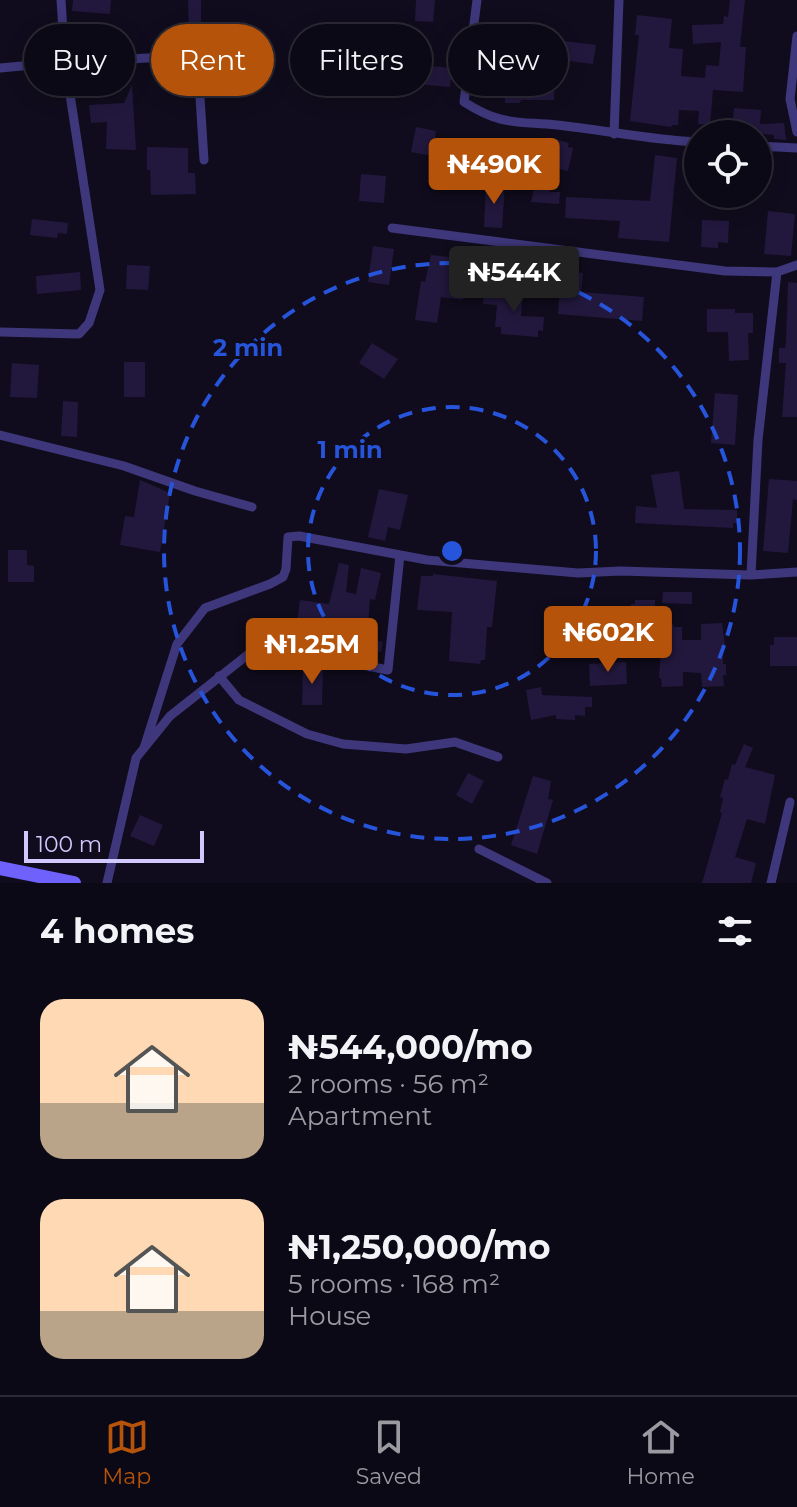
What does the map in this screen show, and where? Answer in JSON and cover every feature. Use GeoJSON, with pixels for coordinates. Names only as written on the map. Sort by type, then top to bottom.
{"type":"FeatureCollection","features":[{"type":"Feature","properties":{"kind":"main road"},"geometry":{"type":"LineString","coordinates":[[0,868],[74,883]]}},
{"type":"Feature","properties":{"kind":"street"},"geometry":{"type":"LineString","coordinates":[[61,0],[63,24]]}},
{"type":"Feature","properties":{"kind":"street"},"geometry":{"type":"LineString","coordinates":[[477,0],[464,102],[484,115],[509,123],[557,125],[684,141]]}},
{"type":"Feature","properties":{"kind":"street"},"geometry":{"type":"LineString","coordinates":[[614,134],[619,0]]}},
{"type":"Feature","properties":{"kind":"street"},"geometry":{"type":"LineString","coordinates":[[797,36],[790,99],[797,132]]}},
{"type":"Feature","properties":{"kind":"street"},"geometry":{"type":"LineString","coordinates":[[135,59],[189,56],[198,66],[204,160]]}},
{"type":"Feature","properties":{"kind":"street"},"geometry":{"type":"LineString","coordinates":[[0,68],[24,66]]}},
{"type":"Feature","properties":{"kind":"street"},"geometry":{"type":"LineString","coordinates":[[0,332],[79,334],[89,323],[100,290],[70,96]]}},
{"type":"Feature","properties":{"kind":"street"},"geometry":{"type":"LineString","coordinates":[[772,147],[797,148]]}},
{"type":"Feature","properties":{"kind":"street"},"geometry":{"type":"LineString","coordinates":[[392,228],[725,271],[777,272],[797,265]]}},
{"type":"Feature","properties":{"kind":"street"},"geometry":{"type":"LineString","coordinates":[[751,575],[758,440],[777,272]]}},
{"type":"Feature","properties":{"kind":"street"},"geometry":{"type":"LineString","coordinates":[[0,435],[124,466],[252,507]]}},
{"type":"Feature","properties":{"kind":"street"},"geometry":{"type":"LineString","coordinates":[[144,748],[177,644],[205,608],[283,577],[288,537],[299,536],[473,565],[578,573],[620,571],[751,575],[797,572]]}},
{"type":"Feature","properties":{"kind":"street"},"geometry":{"type":"LineString","coordinates":[[107,883],[136,758],[170,716],[219,676],[235,667],[260,645],[388,670],[400,555]]}},
{"type":"Feature","properties":{"kind":"street"},"geometry":{"type":"LineString","coordinates":[[219,676],[239,700],[307,734],[343,744],[406,749],[455,742],[498,757]]}},
{"type":"Feature","properties":{"kind":"street"},"geometry":{"type":"LineString","coordinates":[[771,883],[790,802]]}},
{"type":"Feature","properties":{"kind":"street"},"geometry":{"type":"LineString","coordinates":[[479,849],[547,883]]}},
{"type":"Feature","properties":{"kind":"building"},"geometry":{"type":"Polygon","coordinates":[[[73,0],[111,0],[110,14],[72,11],[73,0]]]}},
{"type":"Feature","properties":{"kind":"building"},"geometry":{"type":"Polygon","coordinates":[[[188,0],[201,0],[201,24],[189,24],[188,0]]]}},
{"type":"Feature","properties":{"kind":"building"},"geometry":{"type":"Polygon","coordinates":[[[416,0],[435,0],[433,22],[415,21],[416,0]]]}},
{"type":"Feature","properties":{"kind":"building"},"geometry":{"type":"Polygon","coordinates":[[[730,0],[745,0],[740,47],[746,47],[743,92],[713,90],[710,120],[698,120],[699,111],[679,110],[678,125],[671,127],[630,121],[639,35],[635,35],[637,15],[672,19],[669,48],[683,49],[681,76],[705,78],[706,65],[719,66],[721,42],[693,44],[692,25],[723,24],[724,16],[728,17],[730,0]]]}},
{"type":"Feature","properties":{"kind":"building"},"geometry":{"type":"Polygon","coordinates":[[[568,42],[596,45],[593,64],[568,61],[568,42]]]}},
{"type":"Feature","properties":{"kind":"building"},"geometry":{"type":"Polygon","coordinates":[[[432,66],[448,68],[448,87],[432,85],[432,66]]]}},
{"type":"Feature","properties":{"kind":"building"},"geometry":{"type":"Polygon","coordinates":[[[127,96],[133,96],[136,150],[106,149],[107,122],[91,123],[89,105],[124,103],[127,96]]]}},
{"type":"Feature","properties":{"kind":"building"},"geometry":{"type":"Polygon","coordinates":[[[505,96],[554,96],[554,100],[505,103],[505,96]]]}},
{"type":"Feature","properties":{"kind":"building"},"geometry":{"type":"Polygon","coordinates":[[[734,108],[761,110],[760,120],[733,120],[734,108]]]}},
{"type":"Feature","properties":{"kind":"building"},"geometry":{"type":"Polygon","coordinates":[[[784,123],[786,140],[774,139],[772,124],[784,123]]]}},
{"type":"Feature","properties":{"kind":"building"},"geometry":{"type":"Polygon","coordinates":[[[416,127],[436,131],[432,156],[411,152],[416,127]]]}},
{"type":"Feature","properties":{"kind":"building"},"geometry":{"type":"Polygon","coordinates":[[[551,138],[569,143],[568,147],[573,148],[568,171],[555,168],[550,192],[560,192],[559,204],[531,202],[538,171],[543,172],[551,138]]]}},
{"type":"Feature","properties":{"kind":"building"},"geometry":{"type":"Polygon","coordinates":[[[147,147],[188,148],[188,173],[195,173],[196,194],[151,195],[147,147]]]}},
{"type":"Feature","properties":{"kind":"building"},"geometry":{"type":"Polygon","coordinates":[[[655,155],[677,158],[669,242],[618,238],[620,221],[565,218],[566,197],[650,201],[655,155]]]}},
{"type":"Feature","properties":{"kind":"building"},"geometry":{"type":"Polygon","coordinates":[[[361,174],[386,176],[384,203],[359,201],[361,174]]]}},
{"type":"Feature","properties":{"kind":"building"},"geometry":{"type":"Polygon","coordinates":[[[486,184],[505,185],[502,228],[484,227],[486,184]]]}},
{"type":"Feature","properties":{"kind":"building"},"geometry":{"type":"Polygon","coordinates":[[[768,211],[795,214],[791,256],[764,254],[768,211]]]}},
{"type":"Feature","properties":{"kind":"building"},"geometry":{"type":"Polygon","coordinates":[[[32,219],[68,223],[67,234],[58,233],[57,238],[30,235],[32,219]]]}},
{"type":"Feature","properties":{"kind":"building"},"geometry":{"type":"Polygon","coordinates":[[[702,220],[729,221],[728,243],[718,242],[718,248],[701,247],[702,220]]]}},
{"type":"Feature","properties":{"kind":"building"},"geometry":{"type":"Polygon","coordinates":[[[373,246],[394,249],[389,285],[368,282],[373,246]]]}},
{"type":"Feature","properties":{"kind":"building"},"geometry":{"type":"Polygon","coordinates":[[[451,251],[469,254],[463,300],[441,297],[437,323],[415,320],[421,281],[425,282],[431,255],[450,257],[451,251]]]}},
{"type":"Feature","properties":{"kind":"building"},"geometry":{"type":"Polygon","coordinates":[[[127,265],[150,266],[148,290],[126,289],[127,265]]]}},
{"type":"Feature","properties":{"kind":"building"},"geometry":{"type":"Polygon","coordinates":[[[561,271],[583,273],[581,292],[644,297],[642,321],[558,314],[561,271]]]}},
{"type":"Feature","properties":{"kind":"building"},"geometry":{"type":"Polygon","coordinates":[[[80,272],[81,290],[37,294],[36,276],[80,272]]]}},
{"type":"Feature","properties":{"kind":"building"},"geometry":{"type":"Polygon","coordinates":[[[788,282],[797,283],[797,417],[782,417],[786,363],[779,363],[779,348],[785,348],[786,341],[788,282]]]}},
{"type":"Feature","properties":{"kind":"building"},"geometry":{"type":"Polygon","coordinates":[[[498,289],[523,291],[521,316],[544,317],[543,331],[538,330],[538,337],[501,334],[501,327],[495,327],[497,305],[483,304],[484,295],[497,296],[498,289]]]}},
{"type":"Feature","properties":{"kind":"building"},"geometry":{"type":"Polygon","coordinates":[[[707,309],[735,309],[735,313],[753,313],[753,333],[748,333],[749,360],[729,361],[728,332],[707,332],[707,309]]]}},
{"type":"Feature","properties":{"kind":"building"},"geometry":{"type":"Polygon","coordinates":[[[372,343],[398,359],[384,379],[359,363],[372,343]]]}},
{"type":"Feature","properties":{"kind":"building"},"geometry":{"type":"Polygon","coordinates":[[[124,362],[145,362],[145,397],[124,397],[124,362]]]}},
{"type":"Feature","properties":{"kind":"building"},"geometry":{"type":"Polygon","coordinates":[[[12,363],[39,365],[37,398],[10,397],[12,363]]]}},
{"type":"Feature","properties":{"kind":"building"},"geometry":{"type":"Polygon","coordinates":[[[715,393],[738,395],[735,445],[711,443],[715,393]]]}},
{"type":"Feature","properties":{"kind":"building"},"geometry":{"type":"Polygon","coordinates":[[[63,401],[78,402],[77,437],[61,436],[63,401]]]}},
{"type":"Feature","properties":{"kind":"building"},"geometry":{"type":"Polygon","coordinates":[[[679,471],[684,509],[737,510],[737,523],[733,523],[733,528],[635,523],[636,506],[657,508],[651,475],[679,471]]]}},
{"type":"Feature","properties":{"kind":"building"},"geometry":{"type":"Polygon","coordinates":[[[769,479],[797,481],[788,553],[763,551],[769,479]]]}},
{"type":"Feature","properties":{"kind":"building"},"geometry":{"type":"Polygon","coordinates":[[[140,480],[170,493],[160,552],[120,545],[125,516],[134,517],[140,480]]]}},
{"type":"Feature","properties":{"kind":"building"},"geometry":{"type":"Polygon","coordinates":[[[379,489],[408,495],[400,530],[388,527],[385,541],[368,537],[379,489]]]}},
{"type":"Feature","properties":{"kind":"building"},"geometry":{"type":"Polygon","coordinates":[[[8,550],[27,550],[27,565],[34,566],[34,582],[8,582],[8,550]]]}},
{"type":"Feature","properties":{"kind":"building"},"geometry":{"type":"Polygon","coordinates":[[[339,563],[349,565],[346,592],[356,594],[361,568],[381,573],[375,600],[370,599],[367,639],[383,642],[381,652],[365,648],[366,643],[332,641],[332,635],[296,630],[300,600],[329,604],[339,563]]]}},
{"type":"Feature","properties":{"kind":"building"},"geometry":{"type":"Polygon","coordinates":[[[433,574],[497,581],[492,627],[487,627],[485,660],[481,660],[480,664],[449,661],[452,612],[417,610],[421,576],[433,574]]]}},
{"type":"Feature","properties":{"kind":"building"},"geometry":{"type":"Polygon","coordinates":[[[663,592],[692,592],[692,604],[662,603],[663,592]]]}},
{"type":"Feature","properties":{"kind":"building"},"geometry":{"type":"Polygon","coordinates":[[[635,600],[655,600],[655,624],[682,627],[682,640],[701,640],[701,624],[722,623],[725,645],[723,664],[726,664],[724,686],[702,687],[701,673],[683,672],[683,686],[662,687],[658,637],[631,637],[631,604],[635,604],[635,600]]]}},
{"type":"Feature","properties":{"kind":"building"},"geometry":{"type":"Polygon","coordinates":[[[774,637],[797,637],[797,666],[770,666],[770,645],[774,645],[774,637]]]}},
{"type":"Feature","properties":{"kind":"building"},"geometry":{"type":"Polygon","coordinates":[[[626,662],[627,684],[590,686],[589,664],[626,662]]]}},
{"type":"Feature","properties":{"kind":"building"},"geometry":{"type":"Polygon","coordinates":[[[303,666],[323,667],[322,705],[302,705],[303,666]]]}},
{"type":"Feature","properties":{"kind":"building"},"geometry":{"type":"Polygon","coordinates":[[[541,687],[542,695],[592,697],[592,707],[585,707],[585,716],[575,715],[575,720],[556,719],[556,715],[531,720],[526,690],[541,687]]]}},
{"type":"Feature","properties":{"kind":"building"},"geometry":{"type":"Polygon","coordinates":[[[744,744],[753,748],[745,767],[775,775],[765,824],[747,819],[735,857],[756,863],[751,883],[702,883],[722,813],[723,798],[720,797],[725,779],[728,780],[732,764],[735,765],[744,744]]]}},
{"type":"Feature","properties":{"kind":"building"},"geometry":{"type":"Polygon","coordinates":[[[468,773],[484,781],[472,804],[456,795],[468,773]]]}},
{"type":"Feature","properties":{"kind":"building"},"geometry":{"type":"Polygon","coordinates":[[[533,776],[551,781],[548,799],[553,800],[537,854],[511,845],[533,776]]]}},
{"type":"Feature","properties":{"kind":"building"},"geometry":{"type":"Polygon","coordinates":[[[140,815],[163,825],[154,846],[130,836],[140,815]]]}}]}
